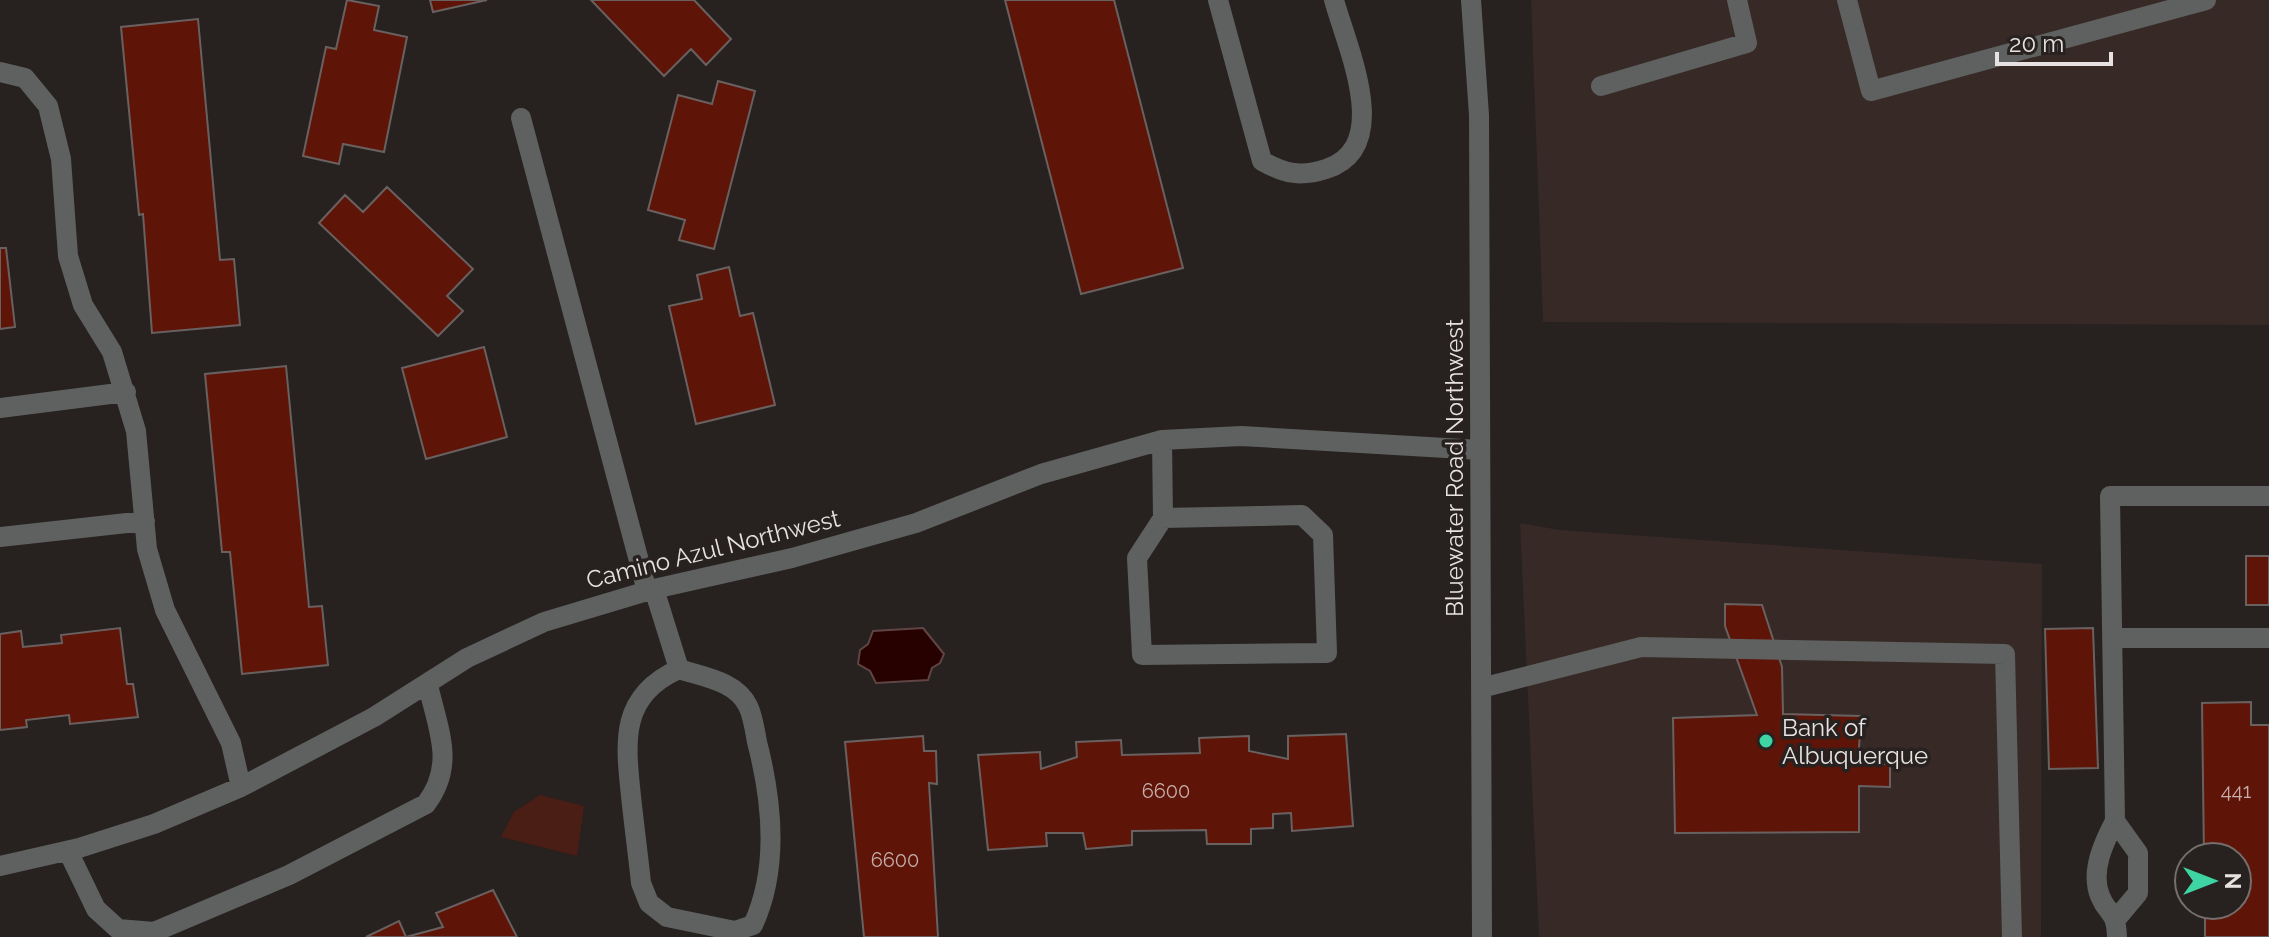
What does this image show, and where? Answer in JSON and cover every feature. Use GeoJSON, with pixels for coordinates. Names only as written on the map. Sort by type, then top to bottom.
{"type":"FeatureCollection","features":[{"type":"Feature","properties":{"kind":"street"},"geometry":{"type":"LineString","coordinates":[[1218,0],[1262,161],[1284,173],[1309,174],[1341,165],[1355,151],[1362,129],[1363,104],[1334,0]]}},
{"type":"Feature","properties":{"kind":"street","name":"Bluewater Road Northwest"},"geometry":{"type":"LineString","coordinates":[[1471,0],[1479,115],[1482,937]]}},
{"type":"Feature","properties":{"kind":"street"},"geometry":{"type":"LineString","coordinates":[[1601,86],[1747,43],[1737,0]]}},
{"type":"Feature","properties":{"kind":"street"},"geometry":{"type":"LineString","coordinates":[[1847,0],[1871,91],[2206,0]]}},
{"type":"Feature","properties":{"kind":"street"},"geometry":{"type":"LineString","coordinates":[[0,72],[25,78],[48,106],[61,159],[68,256],[83,305],[112,352],[136,431],[147,549],[165,610],[231,743],[241,787]]}},
{"type":"Feature","properties":{"kind":"street"},"geometry":{"type":"LineString","coordinates":[[521,118],[650,590],[679,669]]}},
{"type":"Feature","properties":{"kind":"street"},"geometry":{"type":"LineString","coordinates":[[0,408],[126,392]]}},
{"type":"Feature","properties":{"kind":"street","name":"Camino Azul Northwest"},"geometry":{"type":"LineString","coordinates":[[0,866],[68,851],[154,824],[241,787],[428,685],[467,658],[544,622],[650,590],[792,558],[916,523],[1041,474],[1162,440],[1241,436],[1480,450]]}},
{"type":"Feature","properties":{"kind":"street"},"geometry":{"type":"LineString","coordinates":[[1162,440],[1163,518],[1137,558],[1142,655],[1327,653],[1323,535],[1302,515],[1163,518]]}},
{"type":"Feature","properties":{"kind":"street"},"geometry":{"type":"LineString","coordinates":[[2117,928],[2100,896],[2099,867],[2099,852],[2115,821],[2110,496],[2269,496]]}},
{"type":"Feature","properties":{"kind":"street"},"geometry":{"type":"LineString","coordinates":[[0,537],[145,521]]}},
{"type":"Feature","properties":{"kind":"street"},"geometry":{"type":"LineString","coordinates":[[2112,638],[2269,638]]}},
{"type":"Feature","properties":{"kind":"street"},"geometry":{"type":"LineString","coordinates":[[1481,688],[1641,647],[2005,654],[2012,937]]}},
{"type":"Feature","properties":{"kind":"street"},"geometry":{"type":"LineString","coordinates":[[679,669],[727,684],[748,705],[767,780],[770,847],[765,899],[753,925],[735,931],[667,917],[649,903],[641,883],[625,742],[641,696],[659,678],[679,669]]}},
{"type":"Feature","properties":{"kind":"street"},"geometry":{"type":"LineString","coordinates":[[68,851],[96,909],[118,929],[154,932],[289,875],[426,804],[441,784],[443,754],[428,685]]}},
{"type":"Feature","properties":{"kind":"street"},"geometry":{"type":"LineString","coordinates":[[2115,821],[2138,853],[2138,893],[2117,928]]}},
{"type":"Feature","properties":{"kind":"shaded area"},"geometry":{"type":"Polygon","coordinates":[[[1531,0],[2269,0],[2269,325],[1543,322],[1531,0]]]}},
{"type":"Feature","properties":{"kind":"shaded area"},"geometry":{"type":"Polygon","coordinates":[[[1520,523],[1560,530],[2042,564],[2041,937],[1539,937],[1520,523]]]}},
{"type":"Feature","properties":{"kind":"shaded area"},"geometry":{"type":"Polygon","coordinates":[[[923,628],[944,654],[940,663],[932,668],[928,680],[876,683],[870,671],[858,664],[860,650],[868,644],[873,631],[923,628]]]}},
{"type":"Feature","properties":{"kind":"shaded area"},"geometry":{"type":"Polygon","coordinates":[[[540,795],[584,806],[577,856],[501,837],[514,812],[540,795]]]}},
{"type":"Feature","properties":{"kind":"building"},"geometry":{"type":"Polygon","coordinates":[[[347,0],[379,6],[374,30],[407,37],[384,152],[343,144],[339,164],[303,156],[326,47],[336,49],[347,0]]]}},
{"type":"Feature","properties":{"kind":"building"},"geometry":{"type":"Polygon","coordinates":[[[430,0],[487,0],[433,12],[430,0]]]}},
{"type":"Feature","properties":{"kind":"building"},"geometry":{"type":"Polygon","coordinates":[[[591,0],[694,0],[731,39],[706,65],[691,49],[664,76],[591,0]]]}},
{"type":"Feature","properties":{"kind":"building"},"geometry":{"type":"Polygon","coordinates":[[[1005,0],[1114,0],[1183,268],[1081,294],[1005,0]]]}},
{"type":"Feature","properties":{"kind":"building"},"geometry":{"type":"Polygon","coordinates":[[[198,19],[220,260],[234,259],[240,325],[152,333],[143,214],[139,215],[121,27],[198,19]]]}},
{"type":"Feature","properties":{"kind":"building"},"geometry":{"type":"Polygon","coordinates":[[[718,81],[755,91],[714,249],[679,240],[685,220],[648,210],[678,95],[712,104],[718,81]]]}},
{"type":"Feature","properties":{"kind":"building"},"geometry":{"type":"Polygon","coordinates":[[[387,187],[473,269],[447,296],[463,311],[438,336],[319,223],[345,195],[363,212],[387,187]]]}},
{"type":"Feature","properties":{"kind":"building"},"geometry":{"type":"Polygon","coordinates":[[[0,248],[6,248],[15,327],[0,329],[0,248]]]}},
{"type":"Feature","properties":{"kind":"building"},"geometry":{"type":"Polygon","coordinates":[[[729,267],[740,316],[753,313],[775,405],[696,424],[669,306],[702,299],[697,275],[729,267]]]}},
{"type":"Feature","properties":{"kind":"building"},"geometry":{"type":"Polygon","coordinates":[[[484,347],[507,437],[426,459],[402,368],[484,347]]]}},
{"type":"Feature","properties":{"kind":"building"},"geometry":{"type":"Polygon","coordinates":[[[286,366],[309,607],[322,606],[328,665],[242,674],[230,552],[222,552],[205,374],[286,366]]]}},
{"type":"Feature","properties":{"kind":"building"},"geometry":{"type":"Polygon","coordinates":[[[2246,556],[2269,556],[2269,605],[2246,605],[2246,556]]]}},
{"type":"Feature","properties":{"kind":"building","name":"Bank of Albuquerque"},"geometry":{"type":"Polygon","coordinates":[[[1725,604],[1762,605],[1782,667],[1783,714],[1861,716],[1858,764],[1890,764],[1890,787],[1859,786],[1859,832],[1675,833],[1673,718],[1757,715],[1725,626],[1725,604]]]}},
{"type":"Feature","properties":{"kind":"building"},"geometry":{"type":"Polygon","coordinates":[[[120,628],[127,684],[133,684],[138,717],[70,724],[69,715],[26,720],[27,727],[0,730],[0,634],[21,631],[23,647],[62,643],[61,635],[120,628]]]}},
{"type":"Feature","properties":{"kind":"building"},"geometry":{"type":"Polygon","coordinates":[[[2093,628],[2098,768],[2049,769],[2045,629],[2093,628]]]}},
{"type":"Feature","properties":{"kind":"building"},"geometry":{"type":"Polygon","coordinates":[[[2251,702],[2251,725],[2269,725],[2269,937],[2205,937],[2205,921],[2253,921],[2253,841],[2204,841],[2202,703],[2251,702]]]}},
{"type":"Feature","properties":{"kind":"building"},"geometry":{"type":"Polygon","coordinates":[[[1346,734],[1353,826],[1292,831],[1291,813],[1273,814],[1273,828],[1251,829],[1251,844],[1207,844],[1206,830],[1132,831],[1132,845],[1086,849],[1083,833],[1046,833],[1047,846],[988,850],[978,755],[1040,752],[1041,769],[1077,757],[1076,742],[1121,740],[1122,755],[1200,753],[1199,738],[1249,736],[1249,751],[1288,759],[1288,736],[1346,734]]]}},
{"type":"Feature","properties":{"kind":"building"},"geometry":{"type":"Polygon","coordinates":[[[923,736],[924,751],[936,751],[937,784],[929,783],[938,937],[864,937],[845,742],[923,736]]]}},
{"type":"Feature","properties":{"kind":"building"},"geometry":{"type":"Polygon","coordinates":[[[493,890],[517,937],[406,937],[443,927],[436,913],[493,890]]]}},
{"type":"Feature","properties":{"kind":"building"},"geometry":{"type":"Polygon","coordinates":[[[399,921],[406,937],[366,937],[399,921]]]}},
{"type":"Feature","properties":{"kind":"place","name":"Bank of Albuquerque"},"geometry":{"type":"Point","coordinates":[1766,741]}}]}
